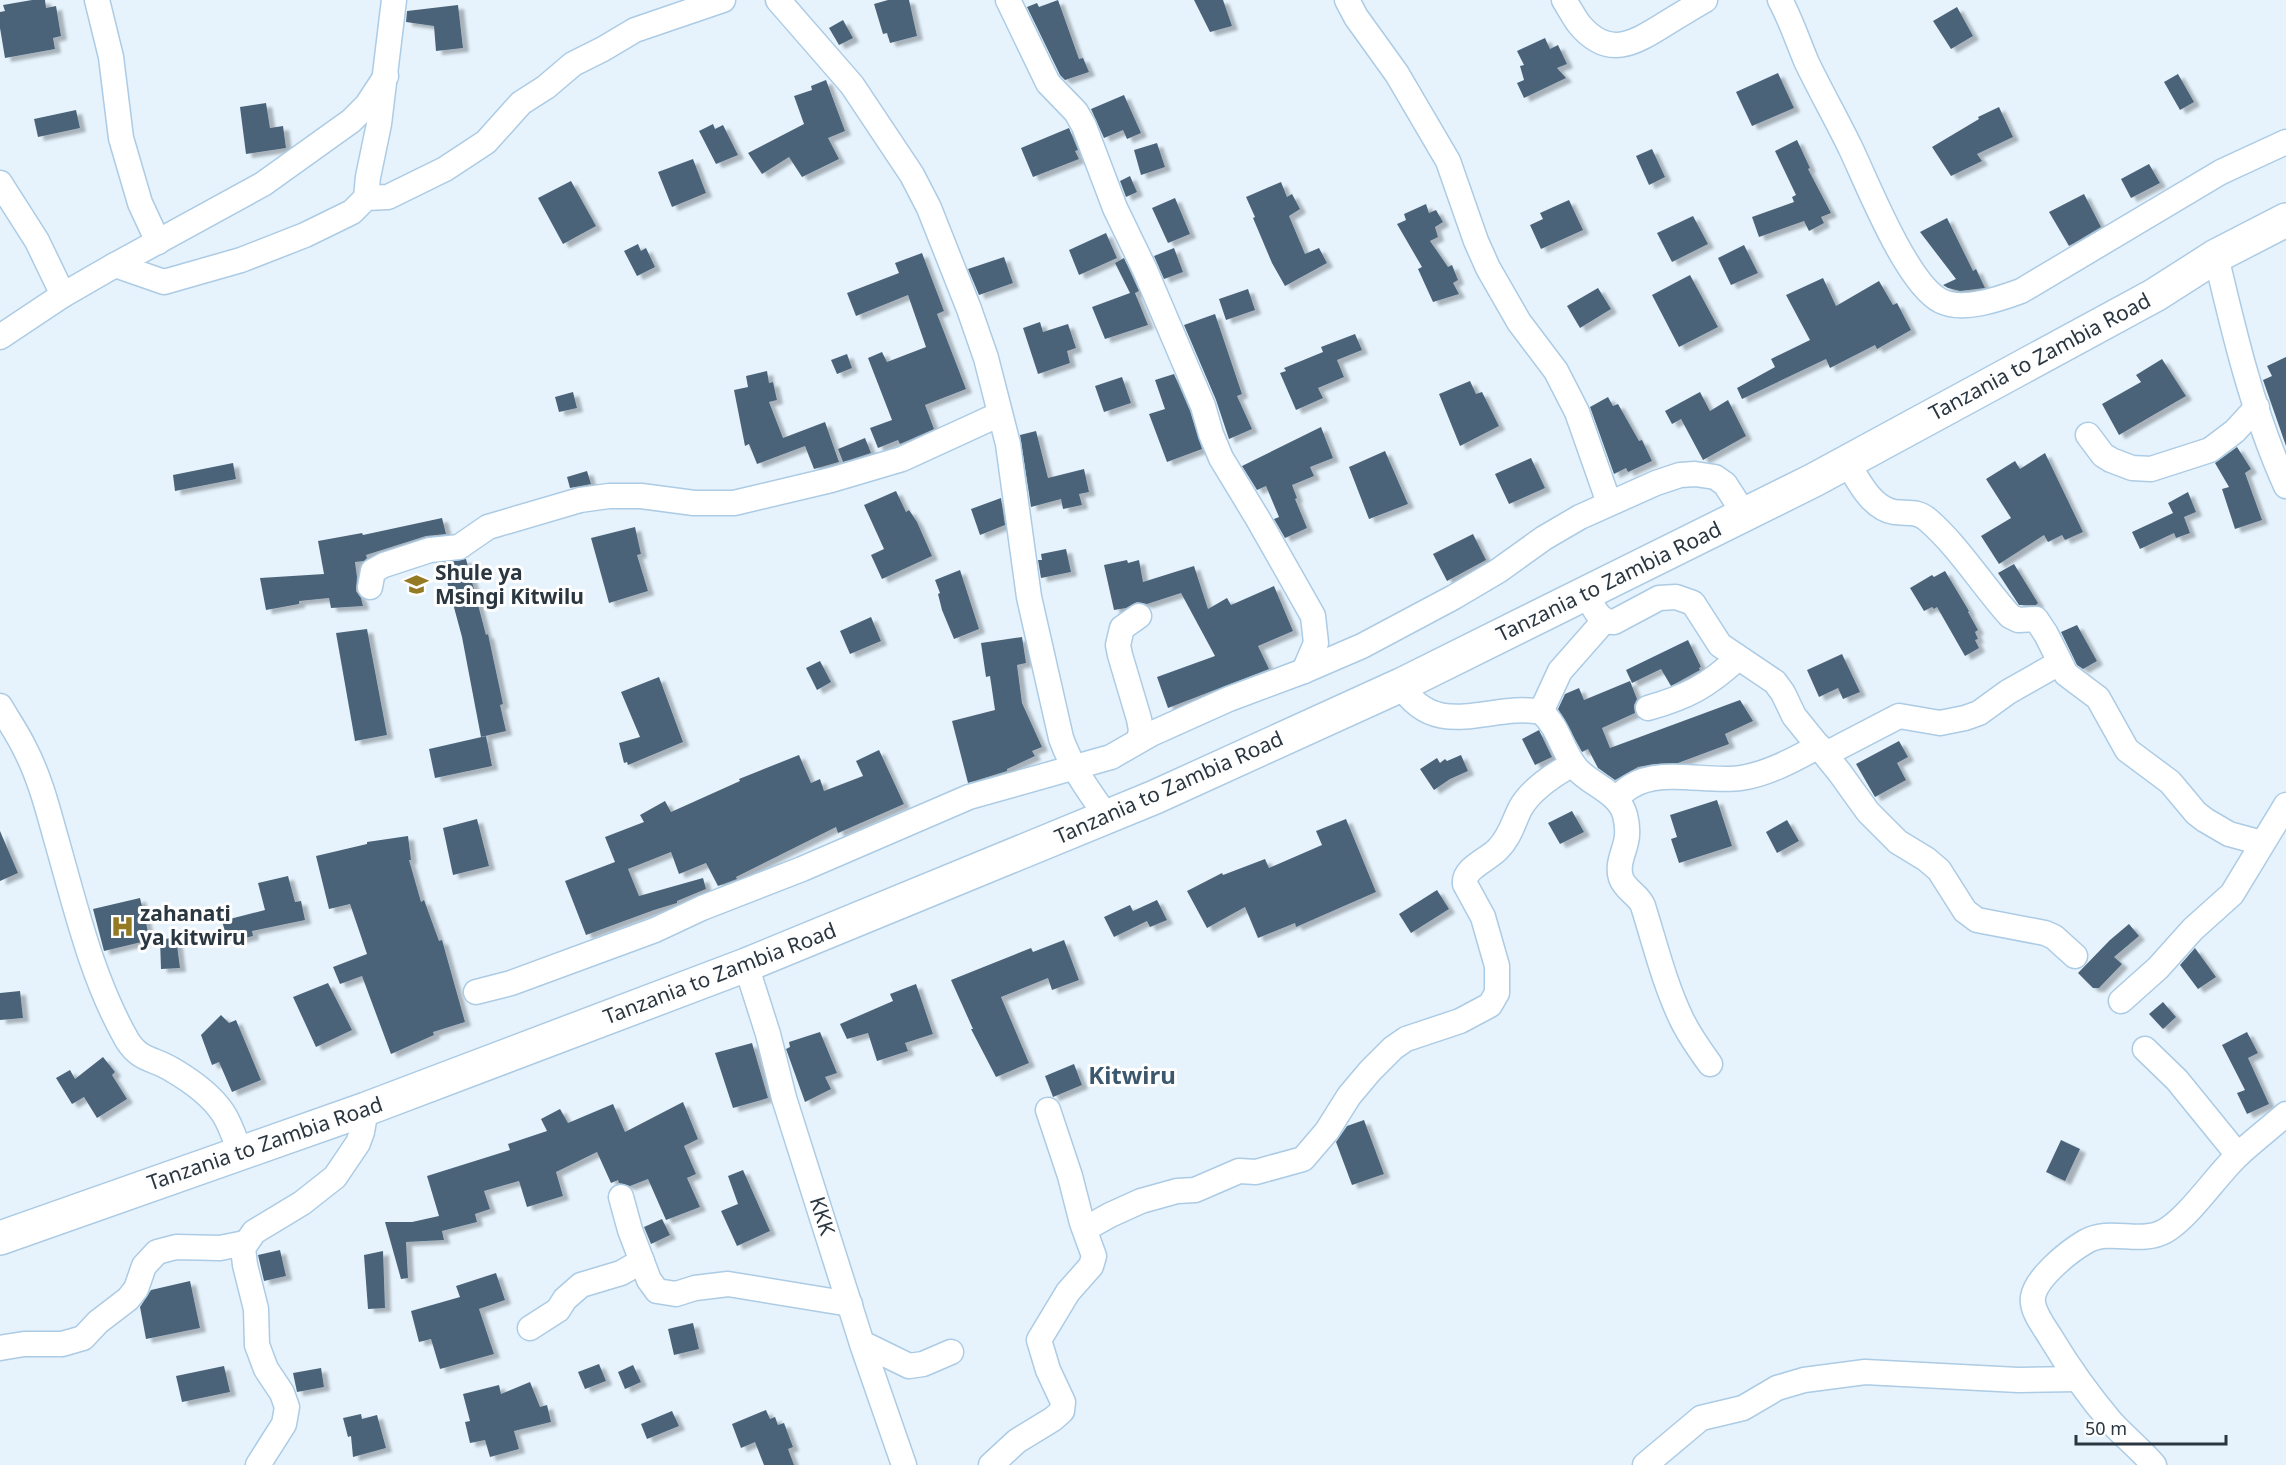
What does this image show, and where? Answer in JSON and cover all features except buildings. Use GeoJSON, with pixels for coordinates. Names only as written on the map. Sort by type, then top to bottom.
{"type":"FeatureCollection","features":[{"type":"Feature","properties":{"kind":"highway","name":"Tanzania to Zambia Road"},"geometry":{"type":"LineString","coordinates":[[0,1238],[241,1155],[746,965],[1108,818],[1401,686],[1744,515],[1847,462],[2155,295],[2216,256],[2286,220]]}},
{"type":"Feature","properties":{"kind":"street"},"geometry":{"type":"LineString","coordinates":[[97,0],[111,57],[121,138],[140,203],[158,242]]}},
{"type":"Feature","properties":{"kind":"street"},"geometry":{"type":"LineString","coordinates":[[115,265],[164,282],[241,261],[305,236],[352,212],[366,198],[386,76],[394,0]]}},
{"type":"Feature","properties":{"kind":"street"},"geometry":{"type":"LineString","coordinates":[[366,198],[388,197],[444,169],[486,142],[520,103],[546,87],[573,64],[635,30],[723,0]]}},
{"type":"Feature","properties":{"kind":"street"},"geometry":{"type":"LineString","coordinates":[[778,0],[852,85],[912,175],[929,208],[986,358],[1008,444],[1029,597],[1061,738],[1066,752],[1108,818]]}},
{"type":"Feature","properties":{"kind":"street"},"geometry":{"type":"LineString","coordinates":[[1008,0],[1048,82],[1076,112],[1084,126],[1115,208],[1145,270],[1198,396],[1221,458],[1313,616],[1316,643],[1304,672]]}},
{"type":"Feature","properties":{"kind":"street"},"geometry":{"type":"LineString","coordinates":[[1347,0],[1356,17],[1397,74],[1448,161],[1488,268],[1519,322],[1556,371],[1577,412],[1609,503]]}},
{"type":"Feature","properties":{"kind":"street"},"geometry":{"type":"LineString","coordinates":[[1564,0],[1579,24],[1590,34],[1599,41],[1622,46],[1638,40],[1705,0]]}},
{"type":"Feature","properties":{"kind":"street"},"geometry":{"type":"LineString","coordinates":[[1780,0],[1869,191],[1914,277],[1929,293],[1946,303],[1991,302],[2021,291],[2221,172],[2286,142]]}},
{"type":"Feature","properties":{"kind":"street"},"geometry":{"type":"LineString","coordinates":[[0,337],[63,295],[263,184],[351,121],[367,105],[386,76]]}},
{"type":"Feature","properties":{"kind":"street"},"geometry":{"type":"LineString","coordinates":[[0,183],[37,241],[63,295]]}},
{"type":"Feature","properties":{"kind":"street"},"geometry":{"type":"LineString","coordinates":[[2216,256],[2235,336],[2271,449],[2286,486]]}},
{"type":"Feature","properties":{"kind":"street"},"geometry":{"type":"LineString","coordinates":[[2088,435],[2103,455],[2111,460],[2133,468],[2151,469],[2210,450],[2235,431],[2257,407]]}},
{"type":"Feature","properties":{"kind":"street"},"geometry":{"type":"LineString","coordinates":[[370,587],[373,571],[384,565],[430,550],[459,548],[488,527],[550,508],[580,500],[609,496],[641,496],[717,504],[763,497],[902,459],[1000,414]]}},
{"type":"Feature","properties":{"kind":"street"},"geometry":{"type":"LineString","coordinates":[[1847,462],[1864,490],[1877,503],[1891,511],[1916,512],[1935,526],[2010,616],[2018,620],[2036,619],[2046,634],[2059,663],[2073,682],[2098,698],[2127,750],[2170,782],[2196,813],[2229,834],[2262,843]]}},
{"type":"Feature","properties":{"kind":"street"},"geometry":{"type":"LineString","coordinates":[[476,992],[511,983],[655,930],[702,908],[834,856],[969,797],[1111,757],[1139,740],[1229,699],[1304,672],[1354,650],[1413,617],[1438,606],[1498,571],[1544,538],[1609,503],[1656,483],[1680,475],[1701,474],[1715,477],[1725,484],[1744,515]]}},
{"type":"Feature","properties":{"kind":"street"},"geometry":{"type":"LineString","coordinates":[[1586,593],[1598,615],[1604,621],[1614,622],[1659,598],[1676,597],[1697,606],[1720,645],[1773,680],[1783,693],[1794,716],[1880,826],[1898,842],[1939,870],[1965,911],[1985,922],[2045,933],[2054,937],[2075,956]]}},
{"type":"Feature","properties":{"kind":"street"},"geometry":{"type":"LineString","coordinates":[[1139,616],[1122,628],[1118,645],[1139,718],[1141,730],[1139,740]]}},
{"type":"Feature","properties":{"kind":"street"},"geometry":{"type":"LineString","coordinates":[[1541,712],[1560,671],[1604,621]]}},
{"type":"Feature","properties":{"kind":"street"},"geometry":{"type":"LineString","coordinates":[[1648,708],[1684,698],[1713,680],[1738,658]]}},
{"type":"Feature","properties":{"kind":"street"},"geometry":{"type":"LineString","coordinates":[[1616,799],[1630,787],[1651,779],[1680,776],[1741,778],[1757,774],[1822,750],[1899,716],[1940,723],[1965,718],[1979,713],[2008,692],[2059,663]]}},
{"type":"Feature","properties":{"kind":"street"},"geometry":{"type":"LineString","coordinates":[[1401,686],[1413,701],[1427,710],[1449,717],[1471,717],[1502,712],[1541,712]]}},
{"type":"Feature","properties":{"kind":"street"},"geometry":{"type":"LineString","coordinates":[[0,706],[25,749],[44,797],[93,962],[126,1038],[143,1058],[169,1068],[196,1086],[213,1102],[224,1114],[241,1155]]}},
{"type":"Feature","properties":{"kind":"street"},"geometry":{"type":"LineString","coordinates":[[1541,712],[1551,724],[1573,764],[1591,782],[1616,799],[1625,814],[1626,843],[1620,863],[1622,879],[1642,903],[1670,992],[1691,1037],[1710,1064]]}},
{"type":"Feature","properties":{"kind":"street"},"geometry":{"type":"LineString","coordinates":[[1084,1229],[1142,1201],[1177,1191],[1195,1190],[1239,1171],[1256,1172],[1303,1159],[1327,1131],[1349,1096],[1393,1048],[1406,1039],[1473,1015],[1490,1005],[1497,993],[1497,966],[1483,917],[1465,885],[1465,879],[1468,873],[1508,838],[1522,807],[1533,792],[1573,764]]}},
{"type":"Feature","properties":{"kind":"street"},"geometry":{"type":"LineString","coordinates":[[2121,1001],[2158,968],[2193,929],[2232,894],[2286,805]]}},
{"type":"Feature","properties":{"kind":"street","name":"KKK"},"geometry":{"type":"LineString","coordinates":[[746,965],[768,1034],[784,1098],[862,1343],[904,1465]]}},
{"type":"Feature","properties":{"kind":"street"},"geometry":{"type":"LineString","coordinates":[[2145,1048],[2177,1080],[2238,1155]]}},
{"type":"Feature","properties":{"kind":"street"},"geometry":{"type":"LineString","coordinates":[[258,1465],[284,1424],[287,1407],[282,1393],[266,1369],[257,1345],[256,1309],[243,1252],[245,1243],[254,1232],[302,1203],[335,1177],[358,1143],[366,1109]]}},
{"type":"Feature","properties":{"kind":"street"},"geometry":{"type":"LineString","coordinates":[[991,1465],[1029,1432],[1053,1419],[1062,1411],[1063,1402],[1048,1370],[1039,1340],[1068,1292],[1094,1261],[1094,1251],[1084,1229],[1070,1176],[1048,1110]]}},
{"type":"Feature","properties":{"kind":"street"},"geometry":{"type":"LineString","coordinates":[[2154,1465],[2111,1421],[2077,1379],[2037,1315],[2033,1299],[2038,1282],[2067,1255],[2097,1236],[2149,1237],[2165,1231],[2238,1155],[2286,1114]]}},
{"type":"Feature","properties":{"kind":"street"},"geometry":{"type":"LineString","coordinates":[[621,1197],[630,1230],[652,1287],[667,1294],[676,1294],[695,1288],[728,1284],[850,1304]]}},
{"type":"Feature","properties":{"kind":"street"},"geometry":{"type":"LineString","coordinates":[[0,1348],[24,1344],[62,1344],[83,1338],[98,1322],[128,1299],[136,1289],[144,1266],[157,1252],[176,1247],[220,1248],[245,1243]]}},
{"type":"Feature","properties":{"kind":"street"},"geometry":{"type":"LineString","coordinates":[[530,1328],[558,1310],[565,1299],[581,1285],[621,1273],[642,1261]]}},
{"type":"Feature","properties":{"kind":"street"},"geometry":{"type":"LineString","coordinates":[[862,1343],[909,1366],[923,1364],[951,1352]]}},
{"type":"Feature","properties":{"kind":"street"},"geometry":{"type":"LineString","coordinates":[[1645,1465],[1701,1418],[1743,1408],[1777,1388],[1804,1380],[1865,1372],[1942,1378],[2077,1379]]}},
{"type":"Feature","properties":{"kind":"place","name":"Shule ya Msingi Kitwilu"},"geometry":{"type":"Point","coordinates":[417,585]}},
{"type":"Feature","properties":{"kind":"place","name":"zahanati ya kitwiru"},"geometry":{"type":"Point","coordinates":[122,926]}},
{"type":"Feature","properties":{"kind":"district","name":"Kitwiru"},"geometry":{"type":"Point","coordinates":[1132,1076]}}]}
